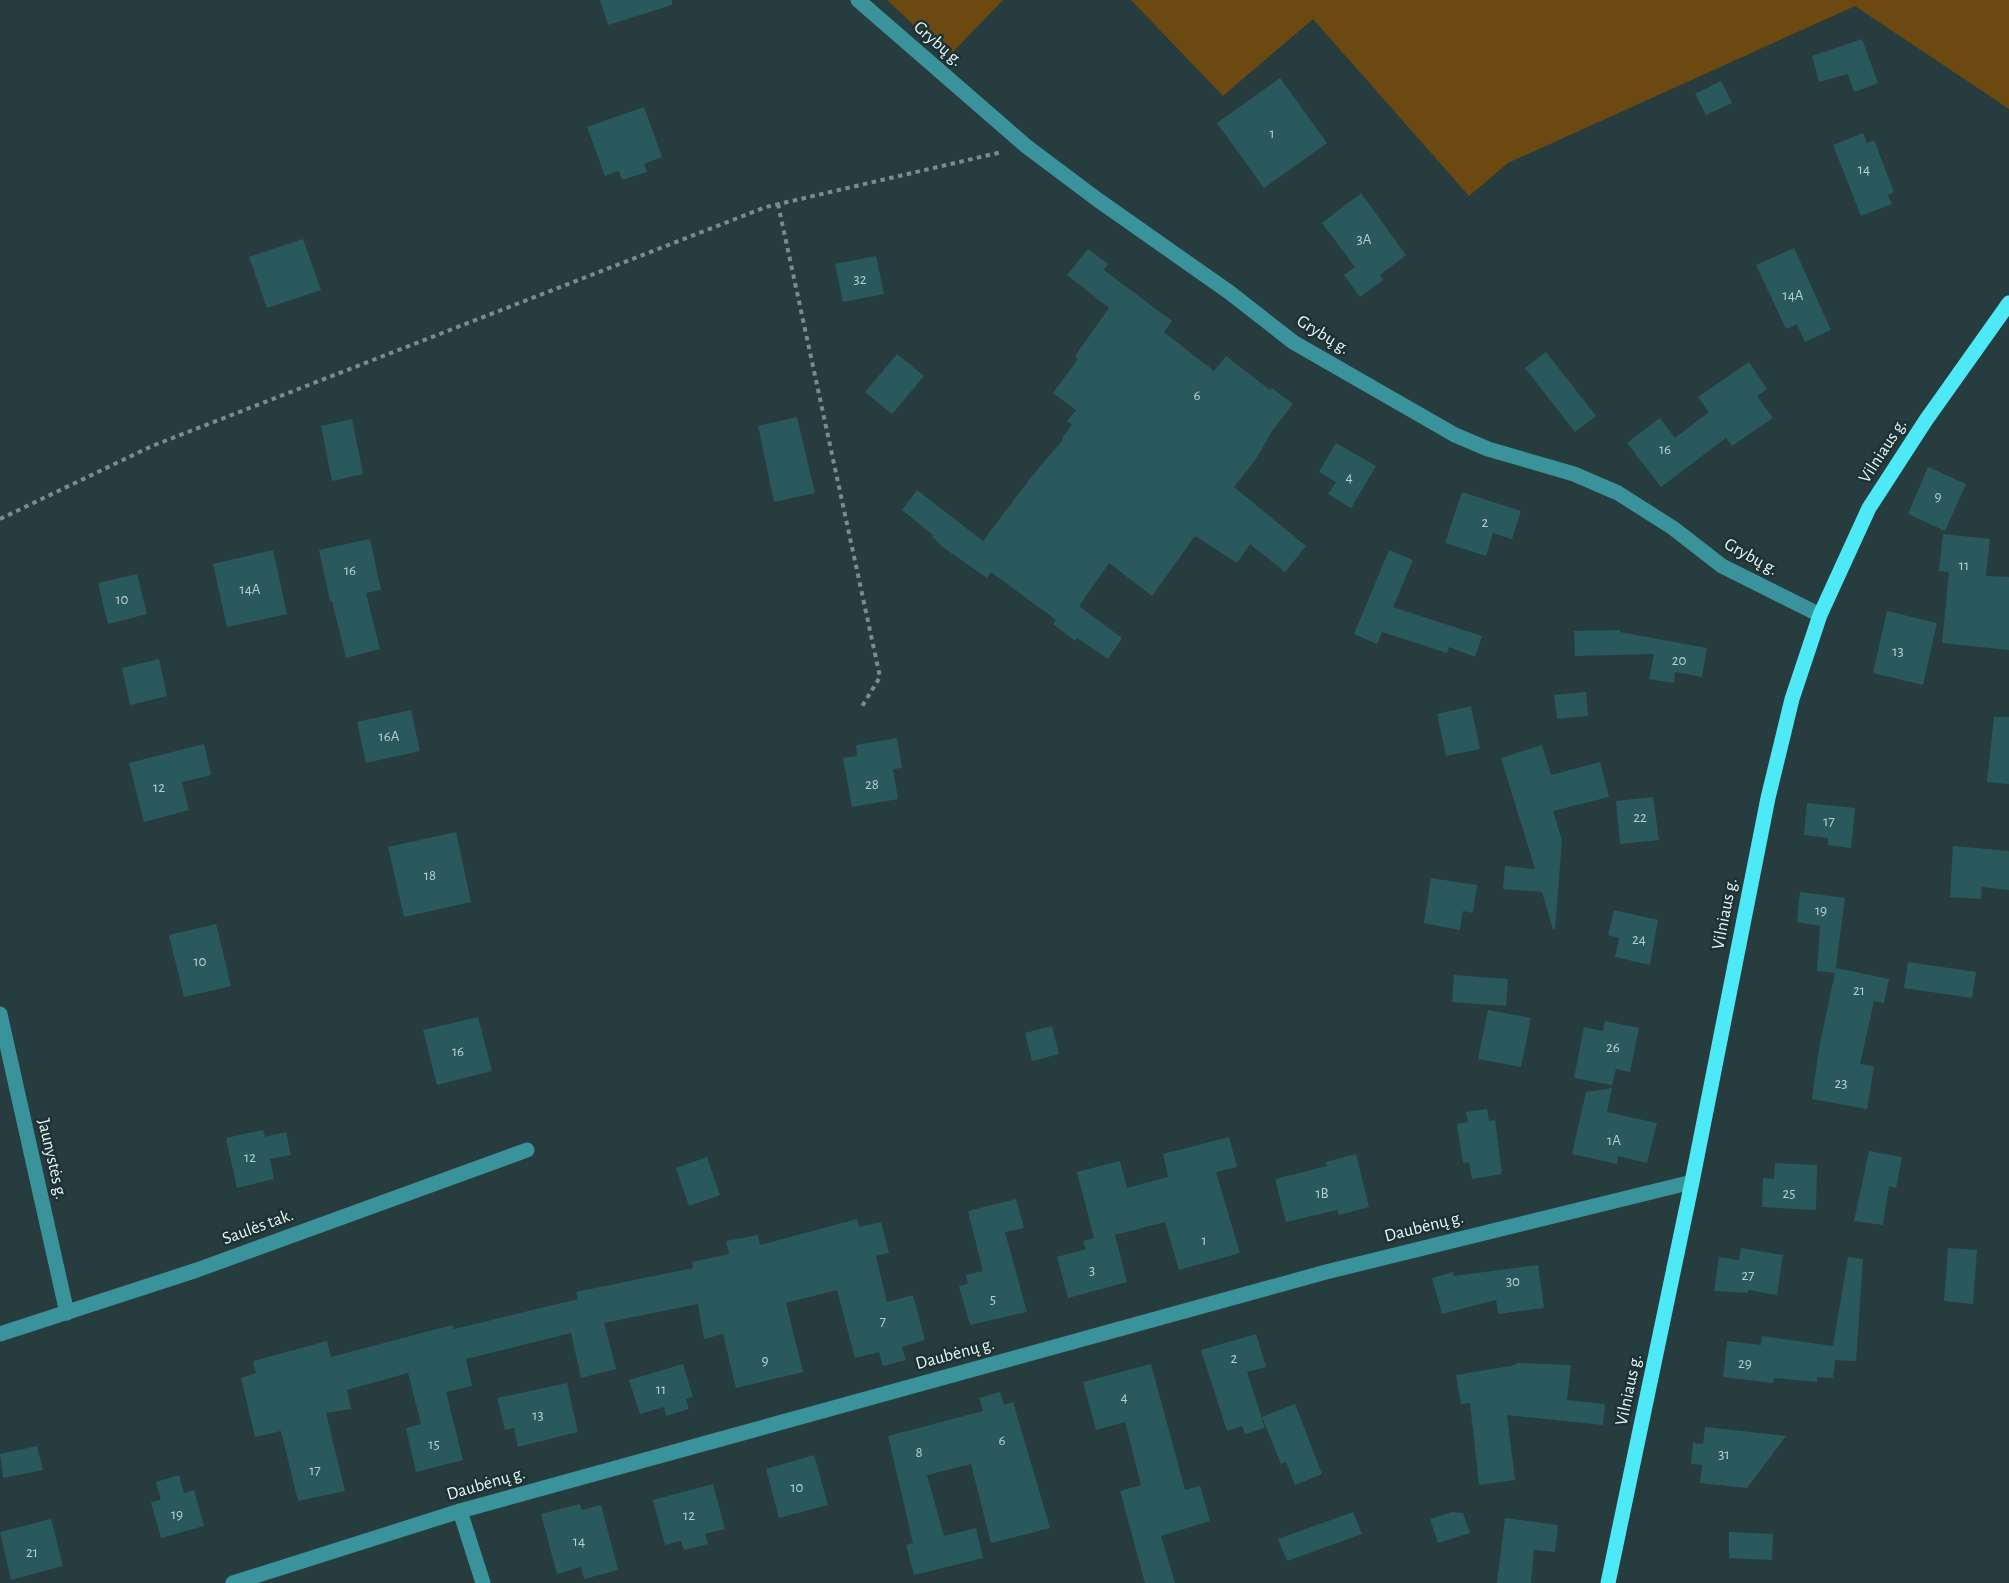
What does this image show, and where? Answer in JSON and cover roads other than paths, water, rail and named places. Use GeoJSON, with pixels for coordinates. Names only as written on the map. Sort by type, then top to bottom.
{"type":"FeatureCollection","features":[{"type":"Feature","properties":{"kind":"main road","name":"Vilniaus g."},"geometry":{"type":"LineString","coordinates":[[1608,1583],[1692,1182],[1768,798],[1792,699],[1820,615],[1869,508],[1926,420],[2009,303]]}},
{"type":"Feature","properties":{"kind":"street","name":"Grybų g."},"geometry":{"type":"LineString","coordinates":[[858,0],[1026,146],[1229,292],[1293,342],[1455,435],[1488,449],[1574,474],[1618,493],[1673,528],[1722,566],[1820,615]]}},
{"type":"Feature","properties":{"kind":"street","name":"Jaunystės g."},"geometry":{"type":"LineString","coordinates":[[0,1014],[67,1313]]}},
{"type":"Feature","properties":{"kind":"street","name":"Saulės tak."},"geometry":{"type":"LineString","coordinates":[[0,1334],[197,1270],[527,1150]]}},
{"type":"Feature","properties":{"kind":"street","name":"Daubėnų g."},"geometry":{"type":"LineString","coordinates":[[233,1583],[460,1511],[1326,1272],[1692,1182]]}},
{"type":"Feature","properties":{"kind":"street"},"geometry":{"type":"LineString","coordinates":[[460,1511],[483,1583]]}}]}
